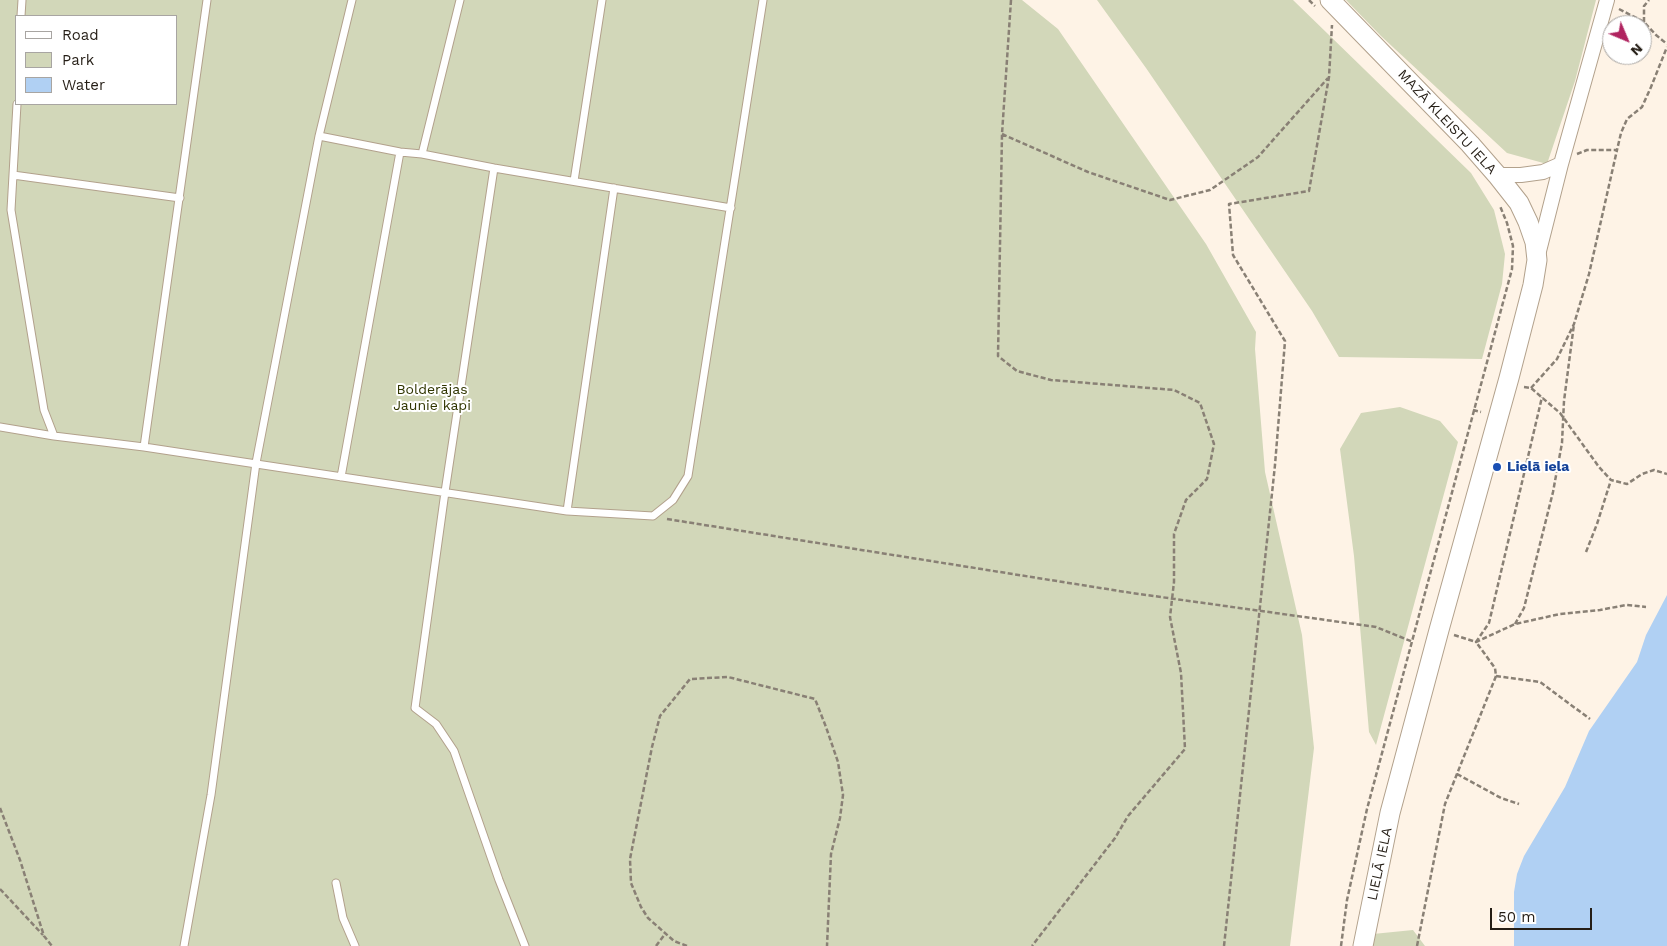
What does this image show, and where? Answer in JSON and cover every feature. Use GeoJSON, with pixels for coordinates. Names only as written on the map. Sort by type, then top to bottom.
{"type":"FeatureCollection","features":[{"type":"Feature","properties":{"kind":"main road","name":"MAZĀ KLEISTU IELA"},"geometry":{"type":"LineString","coordinates":[[1325,6],[1470,144],[1496,175],[1519,203],[1535,242],[1537,260]]}},
{"type":"Feature","properties":{"kind":"main road","name":"LIELĀ IELA"},"geometry":{"type":"LineString","coordinates":[[1363,946],[1390,813],[1507,386],[1533,285],[1537,260]]}},
{"type":"Feature","properties":{"kind":"street","name":"LIELĀ IELA"},"geometry":{"type":"LineString","coordinates":[[1537,260],[1561,164],[1606,1]]}},
{"type":"Feature","properties":{"kind":"street"},"geometry":{"type":"LineString","coordinates":[[1496,175],[1521,175],[1543,172],[1561,164]]}},
{"type":"Feature","properties":{"kind":"lane"},"geometry":{"type":"LineString","coordinates":[[21,15],[22,0]]}},
{"type":"Feature","properties":{"kind":"lane"},"geometry":{"type":"LineString","coordinates":[[144,446],[207,0]]}},
{"type":"Feature","properties":{"kind":"lane"},"geometry":{"type":"LineString","coordinates":[[184,946],[211,795],[256,464],[319,136],[352,0]]}},
{"type":"Feature","properties":{"kind":"lane"},"geometry":{"type":"LineString","coordinates":[[422,154],[460,0]]}},
{"type":"Feature","properties":{"kind":"lane"},"geometry":{"type":"LineString","coordinates":[[574,181],[602,0]]}},
{"type":"Feature","properties":{"kind":"lane"},"geometry":{"type":"LineString","coordinates":[[0,427],[54,436],[144,446],[567,511],[653,516],[673,500],[688,476],[732,208],[763,0]]}},
{"type":"Feature","properties":{"kind":"lane"},"geometry":{"type":"LineString","coordinates":[[16,105],[12,220],[44,410],[54,436]]}},
{"type":"Feature","properties":{"kind":"lane"},"geometry":{"type":"LineString","coordinates":[[319,136],[400,152],[422,154],[732,208]]}},
{"type":"Feature","properties":{"kind":"lane"},"geometry":{"type":"LineString","coordinates":[[341,477],[400,152]]}},
{"type":"Feature","properties":{"kind":"lane"},"geometry":{"type":"LineString","coordinates":[[494,168],[445,492],[415,708],[436,724],[454,750],[498,880],[525,946]]}},
{"type":"Feature","properties":{"kind":"lane"},"geometry":{"type":"LineString","coordinates":[[13,175],[180,198]]}},
{"type":"Feature","properties":{"kind":"lane"},"geometry":{"type":"LineString","coordinates":[[567,511],[614,188]]}},
{"type":"Feature","properties":{"kind":"lane"},"geometry":{"type":"LineString","coordinates":[[336,883],[343,918],[355,946]]}},
{"type":"Feature","properties":{"kind":"path"},"geometry":{"type":"LineString","coordinates":[[1011,0],[1002,134],[998,356],[1017,370],[1051,380],[1174,390],[1200,403],[1214,444],[1207,479],[1186,500],[1174,534],[1174,582],[1170,617],[1181,673],[1185,749],[1128,816],[1115,838],[1032,946]]}},
{"type":"Feature","properties":{"kind":"path"},"geometry":{"type":"LineString","coordinates":[[1309,0],[1325,6]]}},
{"type":"Feature","properties":{"kind":"path"},"geometry":{"type":"LineString","coordinates":[[1644,15],[1644,6],[1649,0]]}},
{"type":"Feature","properties":{"kind":"path"},"geometry":{"type":"LineString","coordinates":[[1606,1],[1631,15]]}},
{"type":"Feature","properties":{"kind":"path"},"geometry":{"type":"LineString","coordinates":[[1224,946],[1275,466],[1285,341],[1233,255],[1229,204],[1309,191],[1329,77],[1332,23],[1339,30]]}},
{"type":"Feature","properties":{"kind":"path"},"geometry":{"type":"LineString","coordinates":[[1531,388],[1557,359],[1574,324],[1589,274],[1621,133],[1627,119],[1642,106],[1652,87],[1667,45],[1652,31]]}},
{"type":"Feature","properties":{"kind":"path"},"geometry":{"type":"LineString","coordinates":[[1002,134],[1088,172],[1170,200],[1210,190],[1258,157],[1329,77]]}},
{"type":"Feature","properties":{"kind":"path"},"geometry":{"type":"LineString","coordinates":[[1561,164],[1572,156],[1587,150],[1617,150]]}},
{"type":"Feature","properties":{"kind":"path"},"geometry":{"type":"LineString","coordinates":[[1342,946],[1347,900],[1355,857],[1512,269],[1513,246],[1507,223],[1498,202]]}},
{"type":"Feature","properties":{"kind":"path"},"geometry":{"type":"LineString","coordinates":[[1515,624],[1524,608],[1553,492],[1562,444],[1563,418],[1574,324]]}},
{"type":"Feature","properties":{"kind":"path"},"geometry":{"type":"LineString","coordinates":[[1507,386],[1531,388],[1563,418],[1611,480],[1628,484],[1642,474],[1654,470],[1667,474]]}},
{"type":"Feature","properties":{"kind":"path"},"geometry":{"type":"LineString","coordinates":[[1476,642],[1489,623],[1542,398]]}},
{"type":"Feature","properties":{"kind":"path"},"geometry":{"type":"LineString","coordinates":[[1473,410],[1481,412]]}},
{"type":"Feature","properties":{"kind":"path"},"geometry":{"type":"LineString","coordinates":[[1586,552],[1611,480]]}},
{"type":"Feature","properties":{"kind":"path"},"geometry":{"type":"LineString","coordinates":[[653,516],[1132,593],[1376,627],[1413,642]]}},
{"type":"Feature","properties":{"kind":"path"},"geometry":{"type":"LineString","coordinates":[[1476,642],[1515,624],[1560,614],[1626,605],[1646,607]]}},
{"type":"Feature","properties":{"kind":"path"},"geometry":{"type":"LineString","coordinates":[[1417,946],[1445,804],[1496,676],[1495,668],[1476,642],[1439,630]]}},
{"type":"Feature","properties":{"kind":"path"},"geometry":{"type":"LineString","coordinates":[[1496,676],[1540,682],[1590,719]]}},
{"type":"Feature","properties":{"kind":"path"},"geometry":{"type":"LineString","coordinates":[[687,946],[674,941],[665,934],[648,918],[641,908],[631,883],[630,859],[660,716],[690,679],[728,677],[815,699],[826,726],[838,762],[843,795],[840,818],[831,854],[827,946]]}},
{"type":"Feature","properties":{"kind":"path"},"geometry":{"type":"LineString","coordinates":[[1457,774],[1501,798],[1519,804]]}},
{"type":"Feature","properties":{"kind":"path"},"geometry":{"type":"LineString","coordinates":[[0,808],[20,860],[44,936]]}},
{"type":"Feature","properties":{"kind":"path"},"geometry":{"type":"LineString","coordinates":[[0,889],[52,946]]}},
{"type":"Feature","properties":{"kind":"path"},"geometry":{"type":"LineString","coordinates":[[656,946],[665,934]]}},
{"type":"Feature","properties":{"kind":"green space","name":"Bolderājas Jaunie kapi"},"geometry":{"type":"Polygon","coordinates":[[[0,0],[1022,0],[1058,29],[1206,244],[1256,332],[1255,349],[1265,472],[1302,635],[1314,748],[1290,946],[0,946],[0,0]]]}},
{"type":"Feature","properties":{"kind":"green space"},"geometry":{"type":"Polygon","coordinates":[[[1097,0],[1293,0],[1471,173],[1494,210],[1505,254],[1502,284],[1482,359],[1339,357],[1312,311],[1146,68],[1097,0]]]}},
{"type":"Feature","properties":{"kind":"green space"},"geometry":{"type":"Polygon","coordinates":[[[1346,0],[1596,0],[1575,81],[1547,164],[1507,153],[1381,36],[1346,0]]]}},
{"type":"Feature","properties":{"kind":"green space"},"geometry":{"type":"Polygon","coordinates":[[[1400,407],[1440,421],[1458,442],[1376,745],[1369,732],[1354,556],[1340,449],[1361,413],[1400,407]]]}},
{"type":"Feature","properties":{"kind":"green space"},"geometry":{"type":"Polygon","coordinates":[[[1413,930],[1425,946],[1371,946],[1373,934],[1413,930]]]}},
{"type":"Feature","properties":{"kind":"water"},"geometry":{"type":"Polygon","coordinates":[[[1667,595],[1667,946],[1514,946],[1514,892],[1517,874],[1524,856],[1565,787],[1589,731],[1637,662],[1646,635],[1667,595]]]}},
{"type":"Feature","properties":{"kind":"place","name":"Lielā iela"},"geometry":{"type":"Point","coordinates":[1497,467]}}]}
